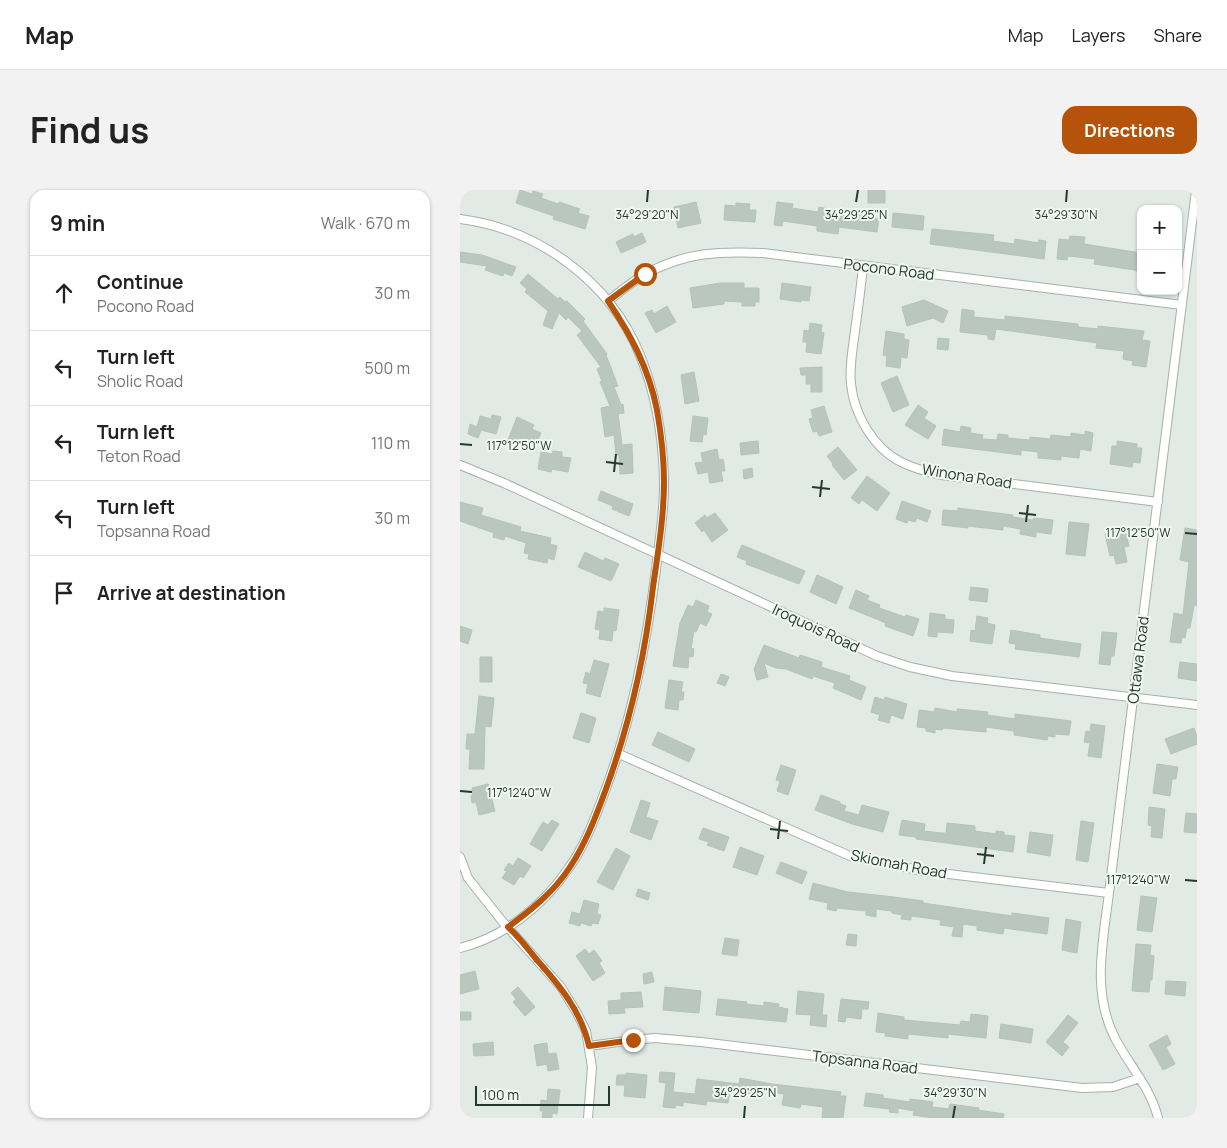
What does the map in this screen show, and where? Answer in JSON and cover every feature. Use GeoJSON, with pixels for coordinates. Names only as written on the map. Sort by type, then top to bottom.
{"type":"FeatureCollection","features":[{"type":"Feature","properties":{"kind":"street","name":"Ottawa Road"},"geometry":{"type":"LineString","coordinates":[[1158,1118],[1149,1094],[1115,1038],[1102,1000],[1102,949],[1196,190]]}},
{"type":"Feature","properties":{"kind":"street"},"geometry":{"type":"LineString","coordinates":[[460,219],[497,226],[547,248],[588,280],[608,301],[626,327],[640,354],[656,408],[664,480],[658,555],[650,618],[640,672],[619,754],[584,845],[569,869],[549,893],[531,910],[508,927],[490,937],[460,948]]}},
{"type":"Feature","properties":{"kind":"street","name":"Pocono Road"},"geometry":{"type":"LineString","coordinates":[[608,301],[645,274],[675,260],[700,254],[734,251],[1182,305]]}},
{"type":"Feature","properties":{"kind":"street","name":"Winona Road"},"geometry":{"type":"LineString","coordinates":[[863,266],[852,354],[851,383],[854,400],[869,433],[899,461],[920,470],[941,475],[1158,502]]}},
{"type":"Feature","properties":{"kind":"street","name":"Iroquois Road"},"geometry":{"type":"LineString","coordinates":[[460,465],[504,483],[877,656],[910,667],[952,676],[1197,705]]}},
{"type":"Feature","properties":{"kind":"street","name":"Skiomah Road"},"geometry":{"type":"LineString","coordinates":[[619,754],[850,856],[923,872],[1109,892]]}},
{"type":"Feature","properties":{"kind":"street"},"geometry":{"type":"LineString","coordinates":[[460,857],[468,878],[566,993],[578,1013],[586,1031],[592,1067],[588,1118]]}},
{"type":"Feature","properties":{"kind":"street","name":"Topsanna Road"},"geometry":{"type":"LineString","coordinates":[[589,1046],[656,1038],[1082,1088],[1113,1086],[1140,1078]]}},
{"type":"Feature","properties":{"kind":"building"},"geometry":{"type":"Polygon","coordinates":[[[520,190],[532,194],[533,191],[543,194],[541,198],[580,209],[578,213],[589,216],[585,229],[553,219],[554,216],[516,203],[520,190]]]}},
{"type":"Feature","properties":{"kind":"building"},"geometry":{"type":"Polygon","coordinates":[[[868,190],[885,190],[885,203],[868,203],[868,190]]]}},
{"type":"Feature","properties":{"kind":"building"},"geometry":{"type":"Polygon","coordinates":[[[696,202],[701,223],[678,228],[674,207],[696,202]]]}},
{"type":"Feature","properties":{"kind":"building"},"geometry":{"type":"Polygon","coordinates":[[[777,202],[793,204],[792,208],[818,212],[819,207],[828,209],[827,213],[852,216],[853,209],[862,211],[861,216],[879,219],[877,232],[839,227],[838,234],[817,231],[817,226],[783,221],[782,226],[774,225],[777,202]]]}},
{"type":"Feature","properties":{"kind":"building"},"geometry":{"type":"Polygon","coordinates":[[[736,203],[750,204],[749,210],[756,210],[755,222],[724,220],[725,205],[736,206],[736,203]]]}},
{"type":"Feature","properties":{"kind":"building"},"geometry":{"type":"Polygon","coordinates":[[[893,213],[924,216],[923,230],[892,227],[893,213]]]}},
{"type":"Feature","properties":{"kind":"building"},"geometry":{"type":"Polygon","coordinates":[[[932,229],[994,235],[993,241],[1014,244],[1015,239],[1038,243],[1039,240],[1046,241],[1044,259],[930,244],[932,229]]]}},
{"type":"Feature","properties":{"kind":"building"},"geometry":{"type":"Polygon","coordinates":[[[642,233],[646,242],[621,253],[616,242],[633,234],[634,237],[642,233]]]}},
{"type":"Feature","properties":{"kind":"building"},"geometry":{"type":"Polygon","coordinates":[[[1070,236],[1085,237],[1084,244],[1137,252],[1137,270],[1094,264],[1095,259],[1068,256],[1067,260],[1057,259],[1059,239],[1069,240],[1070,236]]]}},
{"type":"Feature","properties":{"kind":"building"},"geometry":{"type":"Polygon","coordinates":[[[460,252],[482,255],[516,267],[512,276],[504,273],[503,276],[485,270],[487,266],[460,262],[460,252]]]}},
{"type":"Feature","properties":{"kind":"building"},"geometry":{"type":"Polygon","coordinates":[[[528,274],[558,299],[560,297],[565,302],[567,301],[585,319],[583,321],[607,354],[618,386],[614,387],[621,405],[623,404],[624,413],[618,414],[622,445],[632,444],[633,473],[620,474],[619,455],[616,455],[614,435],[605,437],[601,408],[610,406],[597,369],[601,367],[577,335],[582,331],[568,317],[566,320],[559,313],[552,329],[543,325],[548,311],[525,292],[527,289],[520,283],[528,274]]]}},
{"type":"Feature","properties":{"kind":"building"},"geometry":{"type":"Polygon","coordinates":[[[720,283],[744,283],[744,288],[759,288],[759,302],[755,302],[755,306],[742,306],[742,302],[724,301],[724,304],[693,308],[690,288],[720,283]]]}},
{"type":"Feature","properties":{"kind":"building"},"geometry":{"type":"Polygon","coordinates":[[[782,283],[811,287],[809,301],[801,300],[801,302],[780,299],[782,283]]]}},
{"type":"Feature","properties":{"kind":"building"},"geometry":{"type":"Polygon","coordinates":[[[924,300],[948,311],[943,323],[933,318],[907,326],[902,307],[924,300]]]}},
{"type":"Feature","properties":{"kind":"building"},"geometry":{"type":"Polygon","coordinates":[[[667,306],[676,322],[656,333],[645,313],[652,310],[654,314],[667,306]]]}},
{"type":"Feature","properties":{"kind":"building"},"geometry":{"type":"Polygon","coordinates":[[[962,309],[974,311],[974,317],[1005,320],[1005,316],[1078,324],[1078,327],[1098,329],[1098,326],[1144,331],[1142,340],[1150,341],[1146,367],[1132,365],[1133,361],[1123,359],[1124,351],[1096,348],[1097,343],[996,329],[994,340],[988,339],[988,335],[960,332],[962,309]]]}},
{"type":"Feature","properties":{"kind":"building"},"geometry":{"type":"Polygon","coordinates":[[[810,323],[822,325],[821,332],[824,333],[821,354],[806,352],[807,342],[803,342],[804,330],[809,331],[810,323]]]}},
{"type":"Feature","properties":{"kind":"building"},"geometry":{"type":"Polygon","coordinates":[[[886,331],[904,334],[904,339],[909,340],[907,358],[901,357],[900,368],[886,366],[887,356],[883,355],[886,331]]]}},
{"type":"Feature","properties":{"kind":"building"},"geometry":{"type":"Polygon","coordinates":[[[938,338],[949,339],[948,350],[937,349],[938,338]]]}},
{"type":"Feature","properties":{"kind":"building"},"geometry":{"type":"Polygon","coordinates":[[[822,367],[822,392],[811,392],[811,384],[806,384],[806,375],[801,375],[800,368],[822,367]]]}},
{"type":"Feature","properties":{"kind":"building"},"geometry":{"type":"Polygon","coordinates":[[[694,372],[699,401],[685,404],[681,375],[694,372]]]}},
{"type":"Feature","properties":{"kind":"building"},"geometry":{"type":"Polygon","coordinates":[[[897,376],[909,405],[893,412],[881,383],[897,376]]]}},
{"type":"Feature","properties":{"kind":"building"},"geometry":{"type":"Polygon","coordinates":[[[918,405],[928,412],[924,418],[936,426],[928,439],[905,425],[918,405]]]}},
{"type":"Feature","properties":{"kind":"building"},"geometry":{"type":"Polygon","coordinates":[[[824,406],[832,432],[819,436],[817,431],[813,432],[809,419],[813,418],[811,410],[824,406]]]}},
{"type":"Feature","properties":{"kind":"building"},"geometry":{"type":"Polygon","coordinates":[[[492,415],[501,417],[496,434],[481,430],[478,438],[468,434],[470,424],[477,427],[480,416],[491,419],[492,415]]]}},
{"type":"Feature","properties":{"kind":"building"},"geometry":{"type":"Polygon","coordinates":[[[693,416],[708,418],[706,435],[703,434],[702,442],[690,441],[693,416]]]}},
{"type":"Feature","properties":{"kind":"building"},"geometry":{"type":"Polygon","coordinates":[[[517,417],[534,425],[532,429],[541,433],[534,448],[519,441],[518,444],[508,440],[517,417]]]}},
{"type":"Feature","properties":{"kind":"building"},"geometry":{"type":"Polygon","coordinates":[[[961,426],[971,428],[970,433],[983,435],[982,439],[997,440],[998,434],[1008,435],[1008,438],[1030,440],[1030,437],[1050,439],[1051,435],[1071,437],[1071,433],[1085,435],[1085,431],[1093,433],[1091,451],[1080,449],[1079,458],[1061,456],[1061,460],[1038,458],[1038,452],[1021,450],[1021,455],[942,445],[944,429],[960,432],[961,426]]]}},
{"type":"Feature","properties":{"kind":"building"},"geometry":{"type":"Polygon","coordinates":[[[758,441],[759,453],[741,455],[740,443],[758,441]]]}},
{"type":"Feature","properties":{"kind":"building"},"geometry":{"type":"Polygon","coordinates":[[[1117,441],[1137,444],[1137,448],[1142,448],[1140,463],[1133,462],[1132,467],[1110,464],[1112,446],[1117,446],[1117,441]]]}},
{"type":"Feature","properties":{"kind":"building"},"geometry":{"type":"Polygon","coordinates":[[[838,447],[857,470],[844,480],[827,456],[838,447]]]}},
{"type":"Feature","properties":{"kind":"building"},"geometry":{"type":"Polygon","coordinates":[[[717,449],[719,460],[723,459],[725,471],[721,471],[723,481],[710,483],[708,472],[698,474],[695,463],[703,462],[701,453],[717,449]]]}},
{"type":"Feature","properties":{"kind":"building"},"geometry":{"type":"Polygon","coordinates":[[[553,451],[562,452],[562,457],[571,458],[568,472],[552,469],[551,472],[538,469],[541,452],[552,454],[553,451]]]}},
{"type":"Feature","properties":{"kind":"building"},"geometry":{"type":"Polygon","coordinates":[[[752,468],[753,477],[744,479],[743,470],[752,468]]]}},
{"type":"Feature","properties":{"kind":"building"},"geometry":{"type":"Polygon","coordinates":[[[867,476],[890,493],[877,511],[862,500],[859,504],[851,498],[867,476]]]}},
{"type":"Feature","properties":{"kind":"building"},"geometry":{"type":"Polygon","coordinates":[[[601,491],[633,504],[629,516],[612,509],[613,506],[598,500],[601,491]]]}},
{"type":"Feature","properties":{"kind":"building"},"geometry":{"type":"Polygon","coordinates":[[[902,501],[931,511],[927,522],[917,518],[915,522],[908,520],[907,523],[896,519],[902,501]]]}},
{"type":"Feature","properties":{"kind":"building"},"geometry":{"type":"Polygon","coordinates":[[[460,502],[483,508],[481,515],[521,527],[520,531],[551,538],[550,544],[557,546],[554,560],[548,558],[547,563],[528,559],[529,554],[524,553],[526,543],[505,536],[504,540],[493,537],[494,533],[460,521],[460,502]]]}},
{"type":"Feature","properties":{"kind":"building"},"geometry":{"type":"Polygon","coordinates":[[[958,508],[1013,515],[1013,517],[1033,520],[1034,518],[1053,520],[1051,534],[1036,532],[1036,537],[1020,534],[1021,529],[1003,526],[1003,530],[942,525],[943,510],[958,511],[958,508]]]}},
{"type":"Feature","properties":{"kind":"building"},"geometry":{"type":"Polygon","coordinates":[[[715,513],[728,530],[712,542],[704,530],[702,532],[695,523],[705,515],[707,518],[715,513]]]}},
{"type":"Feature","properties":{"kind":"building"},"geometry":{"type":"Polygon","coordinates":[[[1069,522],[1089,524],[1085,556],[1066,554],[1069,522]]]}},
{"type":"Feature","properties":{"kind":"building"},"geometry":{"type":"Polygon","coordinates":[[[1185,528],[1197,530],[1197,606],[1194,605],[1190,628],[1187,628],[1185,638],[1182,637],[1181,643],[1170,642],[1174,613],[1183,615],[1189,562],[1180,560],[1185,528]]]}},
{"type":"Feature","properties":{"kind":"building"},"geometry":{"type":"Polygon","coordinates":[[[1125,529],[1129,546],[1124,547],[1127,562],[1116,564],[1114,555],[1110,556],[1105,534],[1125,529]]]}},
{"type":"Feature","properties":{"kind":"building"},"geometry":{"type":"Polygon","coordinates":[[[742,545],[805,571],[799,584],[746,564],[747,561],[737,557],[742,545]]]}},
{"type":"Feature","properties":{"kind":"building"},"geometry":{"type":"Polygon","coordinates":[[[585,552],[603,561],[605,558],[619,564],[611,581],[578,567],[585,552]]]}},
{"type":"Feature","properties":{"kind":"building"},"geometry":{"type":"Polygon","coordinates":[[[817,575],[843,587],[836,604],[810,592],[817,575]]]}},
{"type":"Feature","properties":{"kind":"building"},"geometry":{"type":"Polygon","coordinates":[[[971,587],[988,589],[987,602],[969,600],[971,587]]]}},
{"type":"Feature","properties":{"kind":"building"},"geometry":{"type":"Polygon","coordinates":[[[856,590],[869,596],[867,600],[880,605],[879,608],[905,617],[906,615],[919,619],[913,636],[885,626],[886,623],[849,608],[856,590]]]}},
{"type":"Feature","properties":{"kind":"building"},"geometry":{"type":"Polygon","coordinates":[[[696,600],[709,606],[707,612],[712,614],[706,626],[700,623],[696,632],[694,631],[691,648],[694,649],[693,657],[689,656],[688,668],[673,666],[680,623],[688,605],[693,607],[696,600]]]}},
{"type":"Feature","properties":{"kind":"building"},"geometry":{"type":"Polygon","coordinates":[[[604,608],[619,610],[616,631],[613,630],[612,641],[599,639],[600,630],[595,629],[598,611],[604,612],[604,608]]]}},
{"type":"Feature","properties":{"kind":"building"},"geometry":{"type":"Polygon","coordinates":[[[930,613],[945,615],[945,619],[954,620],[953,633],[937,632],[937,637],[928,636],[930,613]]]}},
{"type":"Feature","properties":{"kind":"building"},"geometry":{"type":"Polygon","coordinates":[[[977,616],[988,618],[987,623],[995,625],[992,644],[970,641],[971,630],[975,631],[977,616]]]}},
{"type":"Feature","properties":{"kind":"building"},"geometry":{"type":"Polygon","coordinates":[[[460,626],[472,630],[468,644],[460,641],[460,626]]]}},
{"type":"Feature","properties":{"kind":"building"},"geometry":{"type":"Polygon","coordinates":[[[1011,630],[1040,635],[1040,638],[1081,644],[1079,657],[1015,649],[1016,644],[1009,643],[1011,630]]]}},
{"type":"Feature","properties":{"kind":"building"},"geometry":{"type":"Polygon","coordinates":[[[1102,632],[1117,633],[1114,656],[1111,656],[1110,665],[1099,664],[1102,632]]]}},
{"type":"Feature","properties":{"kind":"building"},"geometry":{"type":"Polygon","coordinates":[[[764,645],[799,658],[800,655],[822,662],[821,667],[850,676],[849,680],[866,687],[861,700],[833,688],[835,683],[813,676],[812,679],[764,663],[768,677],[757,680],[754,669],[764,645]]]}},
{"type":"Feature","properties":{"kind":"building"},"geometry":{"type":"Polygon","coordinates":[[[480,657],[492,657],[492,682],[480,682],[480,657]]]}},
{"type":"Feature","properties":{"kind":"building"},"geometry":{"type":"Polygon","coordinates":[[[594,660],[609,664],[600,697],[586,693],[588,684],[583,683],[586,672],[590,674],[594,660]]]}},
{"type":"Feature","properties":{"kind":"building"},"geometry":{"type":"Polygon","coordinates":[[[1180,662],[1197,664],[1197,681],[1178,678],[1180,662]]]}},
{"type":"Feature","properties":{"kind":"building"},"geometry":{"type":"Polygon","coordinates":[[[721,674],[729,677],[725,686],[717,683],[721,674]]]}},
{"type":"Feature","properties":{"kind":"building"},"geometry":{"type":"Polygon","coordinates":[[[669,680],[683,682],[681,692],[684,692],[683,700],[679,700],[678,710],[665,708],[669,680]]]}},
{"type":"Feature","properties":{"kind":"building"},"geometry":{"type":"Polygon","coordinates":[[[479,696],[494,698],[491,727],[485,726],[484,769],[469,769],[470,749],[466,749],[467,734],[475,734],[479,696]]]}},
{"type":"Feature","properties":{"kind":"building"},"geometry":{"type":"Polygon","coordinates":[[[875,697],[884,700],[885,697],[907,704],[903,719],[891,715],[889,723],[878,720],[880,715],[871,712],[875,697]]]}},
{"type":"Feature","properties":{"kind":"building"},"geometry":{"type":"Polygon","coordinates":[[[935,708],[957,712],[957,709],[988,712],[987,715],[1015,719],[1015,714],[1071,721],[1069,735],[1055,734],[1055,737],[1048,736],[1047,740],[1014,735],[1014,731],[986,727],[986,732],[943,728],[942,730],[935,729],[935,733],[926,731],[926,728],[917,727],[919,710],[934,712],[935,708]]]}},
{"type":"Feature","properties":{"kind":"building"},"geometry":{"type":"Polygon","coordinates":[[[581,713],[596,718],[589,743],[573,738],[581,713]]]}},
{"type":"Feature","properties":{"kind":"building"},"geometry":{"type":"Polygon","coordinates":[[[1091,724],[1105,726],[1101,758],[1088,756],[1090,743],[1084,742],[1086,731],[1090,732],[1091,724]]]}},
{"type":"Feature","properties":{"kind":"building"},"geometry":{"type":"Polygon","coordinates":[[[1194,728],[1197,744],[1171,754],[1165,739],[1194,728]]]}},
{"type":"Feature","properties":{"kind":"building"},"geometry":{"type":"Polygon","coordinates":[[[658,732],[695,749],[689,762],[652,745],[658,732]]]}},
{"type":"Feature","properties":{"kind":"building"},"geometry":{"type":"Polygon","coordinates":[[[1157,764],[1178,767],[1176,779],[1172,779],[1170,796],[1153,793],[1157,764]]]}},
{"type":"Feature","properties":{"kind":"building"},"geometry":{"type":"Polygon","coordinates":[[[781,765],[796,770],[788,795],[777,791],[780,781],[776,780],[781,765]]]}},
{"type":"Feature","properties":{"kind":"building"},"geometry":{"type":"Polygon","coordinates":[[[488,784],[495,811],[479,815],[476,802],[472,803],[472,788],[488,784]]]}},
{"type":"Feature","properties":{"kind":"building"},"geometry":{"type":"Polygon","coordinates":[[[821,795],[846,806],[844,811],[859,815],[862,805],[889,812],[883,832],[852,824],[815,810],[821,795]]]}},
{"type":"Feature","properties":{"kind":"building"},"geometry":{"type":"Polygon","coordinates":[[[641,800],[650,803],[646,817],[658,821],[651,840],[630,832],[641,800]]]}},
{"type":"Feature","properties":{"kind":"building"},"geometry":{"type":"Polygon","coordinates":[[[1149,807],[1165,809],[1162,838],[1151,837],[1152,826],[1148,825],[1149,807]]]}},
{"type":"Feature","properties":{"kind":"building"},"geometry":{"type":"Polygon","coordinates":[[[1186,813],[1197,814],[1197,833],[1184,832],[1186,813]]]}},
{"type":"Feature","properties":{"kind":"building"},"geometry":{"type":"Polygon","coordinates":[[[552,820],[559,824],[542,851],[530,844],[543,822],[548,825],[552,820]]]}},
{"type":"Feature","properties":{"kind":"building"},"geometry":{"type":"Polygon","coordinates":[[[902,820],[925,824],[924,831],[941,833],[946,833],[947,823],[975,826],[975,831],[996,834],[996,831],[1004,832],[1004,835],[1015,836],[1013,852],[899,835],[902,820]]]}},
{"type":"Feature","properties":{"kind":"building"},"geometry":{"type":"Polygon","coordinates":[[[1081,821],[1094,823],[1088,862],[1076,860],[1081,821]]]}},
{"type":"Feature","properties":{"kind":"building"},"geometry":{"type":"Polygon","coordinates":[[[703,828],[729,837],[724,851],[707,845],[709,842],[699,839],[703,828]]]}},
{"type":"Feature","properties":{"kind":"building"},"geometry":{"type":"Polygon","coordinates":[[[1030,832],[1053,835],[1050,856],[1027,852],[1030,832]]]}},
{"type":"Feature","properties":{"kind":"building"},"geometry":{"type":"Polygon","coordinates":[[[740,847],[764,856],[757,875],[733,867],[740,847]]]}},
{"type":"Feature","properties":{"kind":"building"},"geometry":{"type":"Polygon","coordinates":[[[616,848],[630,856],[613,890],[597,882],[616,848]]]}},
{"type":"Feature","properties":{"kind":"building"},"geometry":{"type":"Polygon","coordinates":[[[518,858],[531,866],[523,878],[520,876],[514,885],[502,878],[507,871],[504,870],[509,863],[513,866],[518,858]]]}},
{"type":"Feature","properties":{"kind":"building"},"geometry":{"type":"Polygon","coordinates":[[[781,862],[807,872],[802,884],[776,873],[781,862]]]}},
{"type":"Feature","properties":{"kind":"building"},"geometry":{"type":"Polygon","coordinates":[[[813,883],[848,892],[923,901],[923,903],[1012,916],[1012,913],[1049,918],[1047,934],[1004,928],[1003,934],[977,930],[977,926],[963,924],[962,937],[952,936],[954,927],[940,925],[941,920],[911,916],[911,920],[901,919],[902,915],[892,913],[892,911],[876,909],[876,917],[866,915],[866,911],[837,908],[836,911],[827,909],[828,903],[809,899],[813,883]]]}},
{"type":"Feature","properties":{"kind":"building"},"geometry":{"type":"Polygon","coordinates":[[[638,889],[650,893],[648,900],[636,896],[638,889]]]}},
{"type":"Feature","properties":{"kind":"building"},"geometry":{"type":"Polygon","coordinates":[[[1141,896],[1157,898],[1152,932],[1137,930],[1141,896]]]}},
{"type":"Feature","properties":{"kind":"building"},"geometry":{"type":"Polygon","coordinates":[[[584,900],[599,904],[597,914],[601,915],[598,924],[592,923],[591,926],[581,923],[580,926],[569,923],[572,912],[580,914],[584,900]]]}},
{"type":"Feature","properties":{"kind":"building"},"geometry":{"type":"Polygon","coordinates":[[[1066,919],[1081,922],[1077,953],[1062,950],[1066,919]]]}},
{"type":"Feature","properties":{"kind":"building"},"geometry":{"type":"Polygon","coordinates":[[[848,934],[857,935],[856,946],[846,945],[848,934]]]}},
{"type":"Feature","properties":{"kind":"building"},"geometry":{"type":"Polygon","coordinates":[[[725,938],[739,940],[737,956],[722,954],[725,938]]]}},
{"type":"Feature","properties":{"kind":"building"},"geometry":{"type":"Polygon","coordinates":[[[1136,944],[1151,945],[1150,955],[1154,956],[1149,992],[1132,991],[1136,944]]]}},
{"type":"Feature","properties":{"kind":"building"},"geometry":{"type":"Polygon","coordinates":[[[585,949],[589,954],[594,950],[602,961],[599,963],[605,973],[593,981],[576,956],[585,949]]]}},
{"type":"Feature","properties":{"kind":"building"},"geometry":{"type":"Polygon","coordinates":[[[475,971],[479,989],[460,994],[460,975],[475,971]]]}},
{"type":"Feature","properties":{"kind":"building"},"geometry":{"type":"Polygon","coordinates":[[[652,972],[654,982],[644,984],[643,974],[652,972]]]}},
{"type":"Feature","properties":{"kind":"building"},"geometry":{"type":"Polygon","coordinates":[[[1166,981],[1186,982],[1185,996],[1165,994],[1166,981]]]}},
{"type":"Feature","properties":{"kind":"building"},"geometry":{"type":"Polygon","coordinates":[[[518,987],[535,1007],[525,1016],[513,1002],[516,999],[511,993],[518,987]]]}},
{"type":"Feature","properties":{"kind":"building"},"geometry":{"type":"Polygon","coordinates":[[[665,987],[701,991],[699,1013],[663,1010],[665,987]]]}},
{"type":"Feature","properties":{"kind":"building"},"geometry":{"type":"Polygon","coordinates":[[[798,991],[824,994],[822,1015],[827,1015],[826,1027],[810,1025],[811,1015],[796,1014],[798,991]]]}},
{"type":"Feature","properties":{"kind":"building"},"geometry":{"type":"Polygon","coordinates":[[[641,992],[643,1007],[624,1008],[625,1013],[609,1014],[608,1001],[621,1000],[621,993],[641,992]]]}},
{"type":"Feature","properties":{"kind":"building"},"geometry":{"type":"Polygon","coordinates":[[[718,999],[764,1006],[764,1002],[779,1004],[778,1007],[788,1009],[786,1022],[716,1015],[718,999]]]}},
{"type":"Feature","properties":{"kind":"building"},"geometry":{"type":"Polygon","coordinates":[[[841,999],[869,1002],[868,1009],[862,1009],[861,1019],[846,1017],[845,1022],[838,1021],[841,999]]]}},
{"type":"Feature","properties":{"kind":"building"},"geometry":{"type":"Polygon","coordinates":[[[460,1012],[471,1012],[471,1020],[460,1020],[460,1012]]]}},
{"type":"Feature","properties":{"kind":"building"},"geometry":{"type":"Polygon","coordinates":[[[878,1013],[904,1017],[904,1020],[960,1025],[961,1021],[970,1022],[971,1014],[988,1016],[986,1038],[948,1034],[948,1038],[908,1034],[908,1039],[885,1036],[886,1033],[876,1032],[878,1013]]]}},
{"type":"Feature","properties":{"kind":"building"},"geometry":{"type":"Polygon","coordinates":[[[1068,1015],[1078,1023],[1063,1042],[1069,1047],[1062,1056],[1046,1042],[1068,1015]]]}},
{"type":"Feature","properties":{"kind":"building"},"geometry":{"type":"Polygon","coordinates":[[[1001,1024],[1033,1029],[1031,1043],[999,1038],[1001,1024]]]}},
{"type":"Feature","properties":{"kind":"building"},"geometry":{"type":"Polygon","coordinates":[[[1167,1035],[1171,1044],[1166,1047],[1175,1064],[1163,1070],[1149,1045],[1167,1035]]]}},
{"type":"Feature","properties":{"kind":"building"},"geometry":{"type":"Polygon","coordinates":[[[493,1042],[494,1055],[474,1056],[473,1044],[493,1042]]]}},
{"type":"Feature","properties":{"kind":"building"},"geometry":{"type":"Polygon","coordinates":[[[547,1043],[548,1054],[556,1053],[559,1069],[548,1071],[547,1064],[537,1066],[534,1045],[547,1043]]]}},
{"type":"Feature","properties":{"kind":"building"},"geometry":{"type":"Polygon","coordinates":[[[660,1072],[675,1073],[673,1092],[695,1094],[697,1079],[739,1084],[740,1078],[772,1084],[841,1092],[840,1096],[846,1096],[843,1118],[822,1118],[823,1107],[801,1104],[800,1108],[782,1105],[784,1094],[763,1091],[762,1095],[730,1091],[728,1103],[707,1101],[706,1105],[683,1102],[683,1106],[676,1105],[675,1108],[663,1107],[666,1083],[659,1082],[660,1072]]]}},
{"type":"Feature","properties":{"kind":"building"},"geometry":{"type":"Polygon","coordinates":[[[626,1073],[647,1075],[645,1098],[624,1096],[625,1085],[616,1085],[617,1075],[626,1075],[626,1073]]]}},
{"type":"Feature","properties":{"kind":"building"},"geometry":{"type":"Polygon","coordinates":[[[548,1089],[560,1090],[557,1114],[552,1113],[552,1118],[542,1118],[543,1111],[540,1111],[541,1100],[547,1101],[548,1089]]]}},
{"type":"Feature","properties":{"kind":"building"},"geometry":{"type":"Polygon","coordinates":[[[866,1093],[910,1102],[910,1099],[933,1102],[932,1107],[949,1109],[950,1104],[1004,1114],[1003,1118],[933,1118],[913,1115],[914,1111],[898,1108],[898,1113],[889,1112],[890,1109],[864,1106],[866,1093]]]}},
{"type":"Feature","properties":{"kind":"route"},"geometry":{"type":"LineString","coordinates":[[633,1040],[589,1046],[586,1031],[570,1000],[561,987],[508,927],[531,910],[549,893],[569,869],[584,845],[619,754],[640,672],[650,618],[662,518],[664,480],[661,440],[656,408],[640,354],[626,327],[608,301],[645,274]]}}]}
